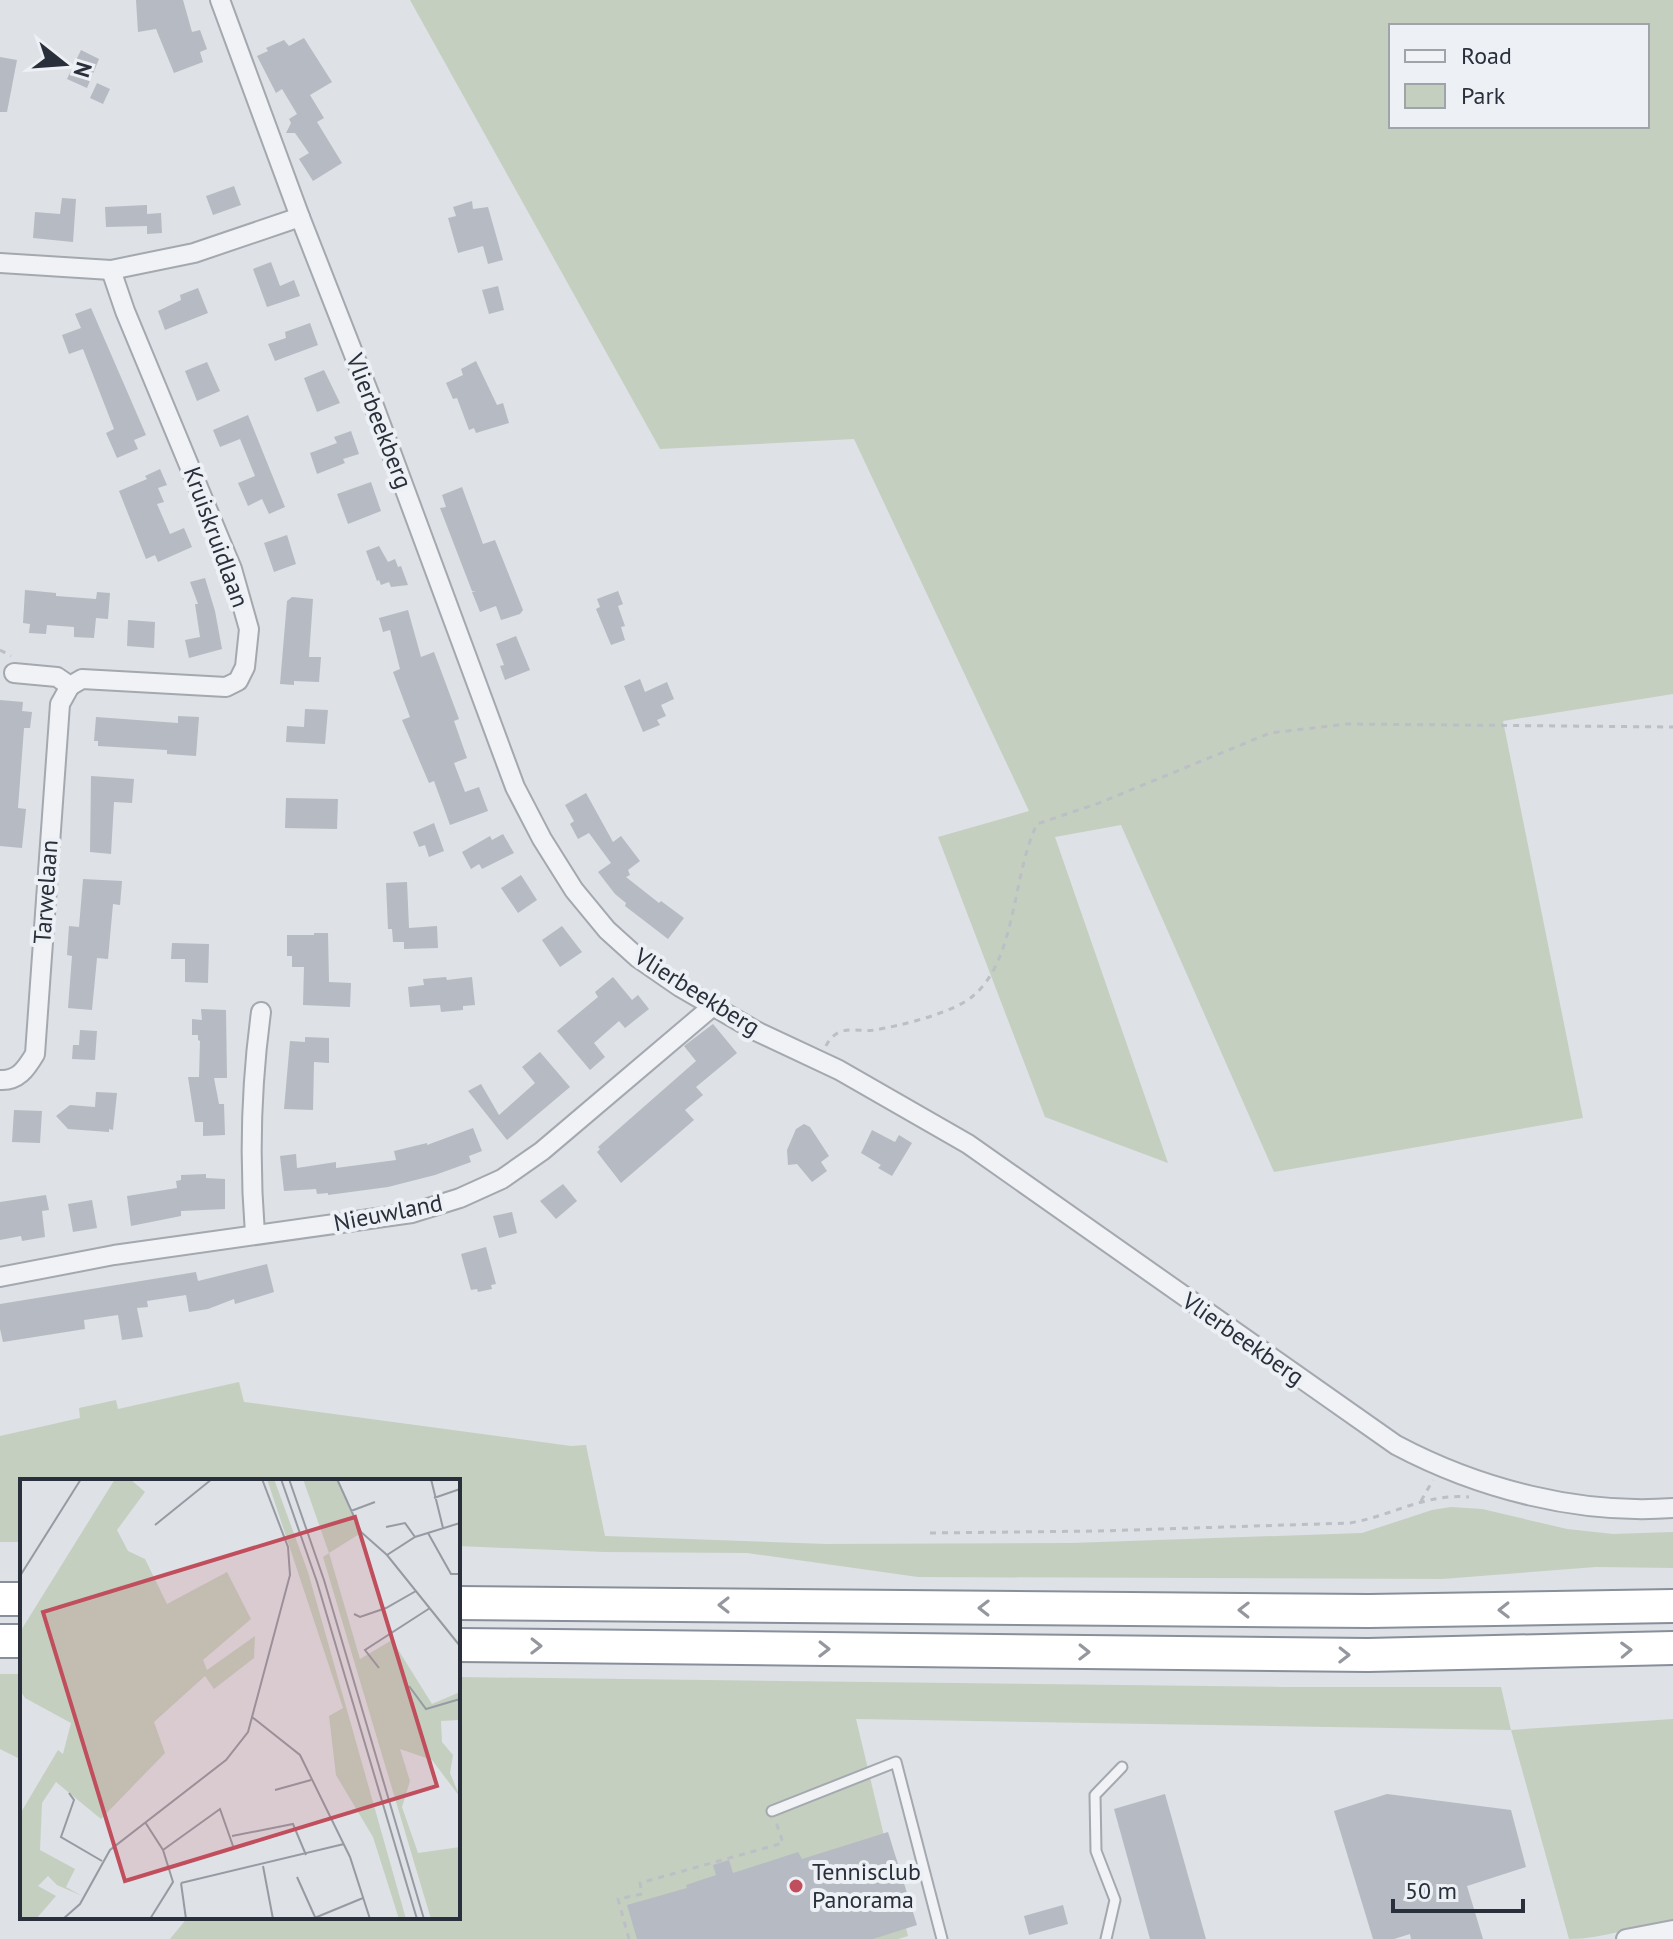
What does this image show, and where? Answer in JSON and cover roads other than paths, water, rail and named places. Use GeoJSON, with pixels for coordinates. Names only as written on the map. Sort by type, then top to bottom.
{"type":"FeatureCollection","features":[{"type":"Feature","properties":{"kind":"highway"},"geometry":{"type":"LineString","coordinates":[[460,1603],[1369,1611],[1673,1606]]}},
{"type":"Feature","properties":{"kind":"highway"},"geometry":{"type":"LineString","coordinates":[[460,1645],[1368,1655],[1673,1648]]}},
{"type":"Feature","properties":{"kind":"street","name":"Vlierbeekberg"},"geometry":{"type":"LineString","coordinates":[[220,0],[515,787],[542,839],[574,890],[607,930],[638,958],[713,1006],[756,1031],[820,1061],[968,1144],[1381,1436],[1440,1466],[1490,1484],[1570,1504],[1618,1509],[1673,1508]]}},
{"type":"Feature","properties":{"kind":"street"},"geometry":{"type":"LineString","coordinates":[[0,263],[111,270],[194,253],[300,217]]}},
{"type":"Feature","properties":{"kind":"street","name":"Kruiskruidlaan"},"geometry":{"type":"LineString","coordinates":[[14,673],[57,677],[70,686],[82,679],[226,687],[238,681],[245,667],[249,629],[232,569],[125,311],[111,270]]}},
{"type":"Feature","properties":{"kind":"street","name":"Tarwelaan"},"geometry":{"type":"LineString","coordinates":[[0,1080],[8,1081],[24,1072],[35,1054],[60,704],[70,686]]}},
{"type":"Feature","properties":{"kind":"street","name":"Nieuwland"},"geometry":{"type":"LineString","coordinates":[[0,1277],[114,1255],[412,1213],[460,1198],[502,1179],[573,1125],[713,1006]]}},
{"type":"Feature","properties":{"kind":"street"},"geometry":{"type":"LineString","coordinates":[[255,1234],[251,1131],[254,1064],[261,1012]]}},
{"type":"Feature","properties":{"kind":"street"},"geometry":{"type":"LineString","coordinates":[[1626,1939],[1673,1930]]}},
{"type":"Feature","properties":{"kind":"lane"},"geometry":{"type":"LineString","coordinates":[[772,1811],[896,1762],[942,1939]]}},
{"type":"Feature","properties":{"kind":"lane"},"geometry":{"type":"LineString","coordinates":[[1106,1939],[1115,1900],[1096,1851],[1095,1795],[1122,1767]]}},
{"type":"Feature","properties":{"kind":"place","name":"Tennisclub Panorama"},"geometry":{"type":"Point","coordinates":[796,1886]}}]}
